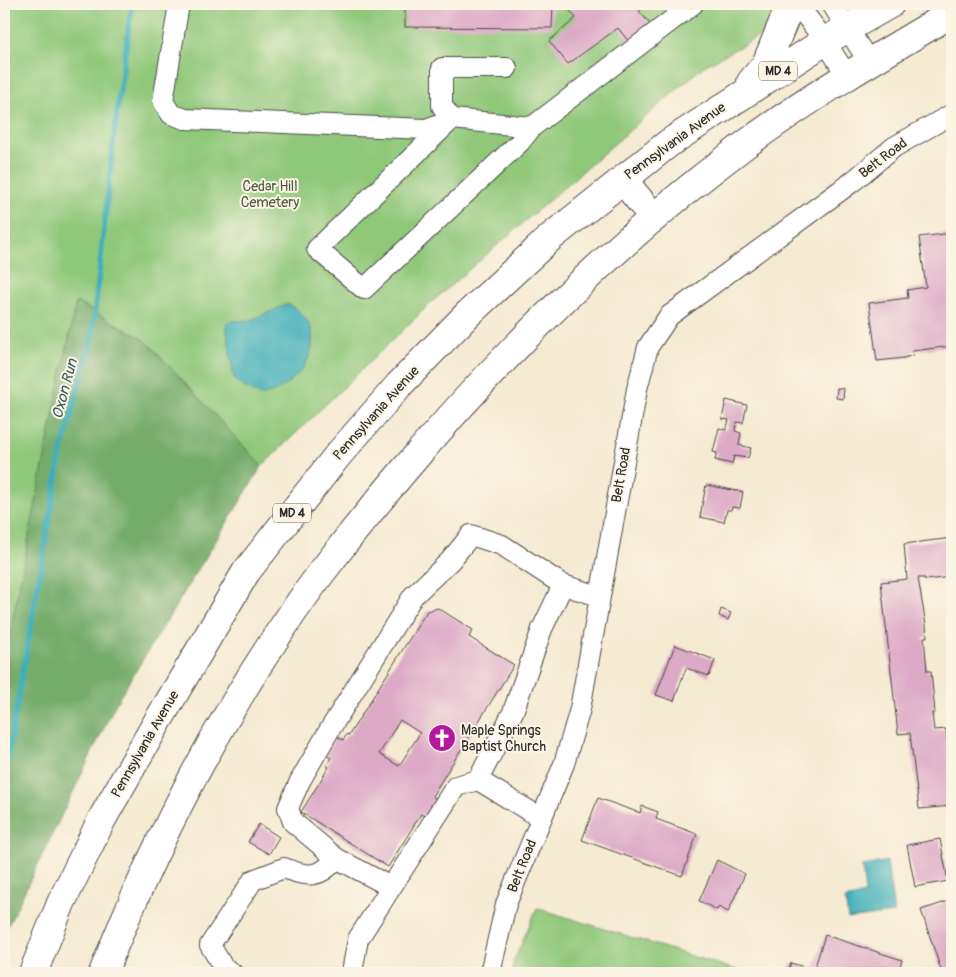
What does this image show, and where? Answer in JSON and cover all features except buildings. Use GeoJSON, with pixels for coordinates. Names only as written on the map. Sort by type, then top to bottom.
{"type":"FeatureCollection","features":[{"type":"Feature","properties":{"kind":"highway"},"geometry":{"type":"LineString","coordinates":[[739,95],[766,64],[789,4]]}},
{"type":"Feature","properties":{"kind":"highway","name":"Pennsylvania Avenue"},"geometry":{"type":"LineString","coordinates":[[33,973],[61,903],[102,819],[246,572],[338,455],[453,329],[551,237],[669,142],[739,95],[890,4]]}},
{"type":"Feature","properties":{"kind":"highway"},"geometry":{"type":"LineString","coordinates":[[103,973],[133,897],[182,798],[233,707],[281,629],[352,532],[492,369],[627,239],[742,147],[858,69],[952,13]]}},
{"type":"Feature","properties":{"kind":"highway"},"geometry":{"type":"LineString","coordinates":[[622,180],[654,218]]}},
{"type":"Feature","properties":{"kind":"street"},"geometry":{"type":"LineString","coordinates":[[179,4],[163,101],[171,114],[185,119],[426,129],[452,119],[532,128]]}},
{"type":"Feature","properties":{"kind":"street"},"geometry":{"type":"LineString","coordinates":[[452,119],[317,249],[364,289],[520,142],[532,128],[692,4]]}},
{"type":"Feature","properties":{"kind":"street"},"geometry":{"type":"LineString","coordinates":[[797,4],[836,35],[858,69]]}},
{"type":"Feature","properties":{"kind":"street"},"geometry":{"type":"LineString","coordinates":[[832,4],[836,35]]}},
{"type":"Feature","properties":{"kind":"street"},"geometry":{"type":"LineString","coordinates":[[452,119],[442,106],[442,68],[507,68]]}},
{"type":"Feature","properties":{"kind":"street","name":"Belt Road"},"geometry":{"type":"LineString","coordinates":[[490,973],[506,904],[566,756],[580,709],[637,389],[648,347],[669,316],[852,182],[894,147],[952,114]]}},
{"type":"Feature","properties":{"kind":"street"},"geometry":{"type":"LineString","coordinates":[[392,887],[336,858],[293,822],[288,808],[330,729],[413,596],[450,561],[471,535],[502,545],[563,585],[599,596]]}},
{"type":"Feature","properties":{"kind":"street"},"geometry":{"type":"LineString","coordinates":[[478,780],[513,712],[542,629],[563,585]]}},
{"type":"Feature","properties":{"kind":"street"},"geometry":{"type":"LineString","coordinates":[[354,973],[352,972],[358,939],[456,786],[478,780],[542,818]]}},
{"type":"Feature","properties":{"kind":"street"},"geometry":{"type":"LineString","coordinates":[[232,973],[222,967],[210,945],[254,880],[284,868],[304,876],[328,870],[336,858]]}},
{"type":"Feature","properties":{"kind":"green space","name":"Cedar Hill Cemetery"},"geometry":{"type":"Polygon","coordinates":[[[4,4],[819,4],[704,66],[433,301],[262,466],[145,340],[76,302],[4,662],[4,4]]]}},
{"type":"Feature","properties":{"kind":"green space"},"geometry":{"type":"Polygon","coordinates":[[[76,302],[145,340],[262,466],[116,703],[4,934],[4,662],[76,302]]]}},
{"type":"Feature","properties":{"kind":"green space"},"geometry":{"type":"Polygon","coordinates":[[[537,908],[746,973],[513,973],[513,963],[537,908]]]}},
{"type":"Feature","properties":{"kind":"water"},"geometry":{"type":"Polygon","coordinates":[[[288,304],[303,315],[311,328],[313,343],[309,357],[290,382],[276,391],[261,396],[234,379],[226,325],[232,321],[251,320],[288,304]]]}},
{"type":"Feature","properties":{"kind":"water"},"geometry":{"type":"Polygon","coordinates":[[[887,861],[894,913],[848,919],[845,899],[865,894],[862,866],[887,861]]]}},
{"type":"Feature","properties":{"kind":"waterway","name":"Oxon Run"},"geometry":{"type":"LineString","coordinates":[[4,778],[61,454],[92,337],[116,119],[132,4]]}},
{"type":"Feature","properties":{"kind":"place","name":"Maple Springs Baptist Church"},"geometry":{"type":"Point","coordinates":[442,738]}}]}
